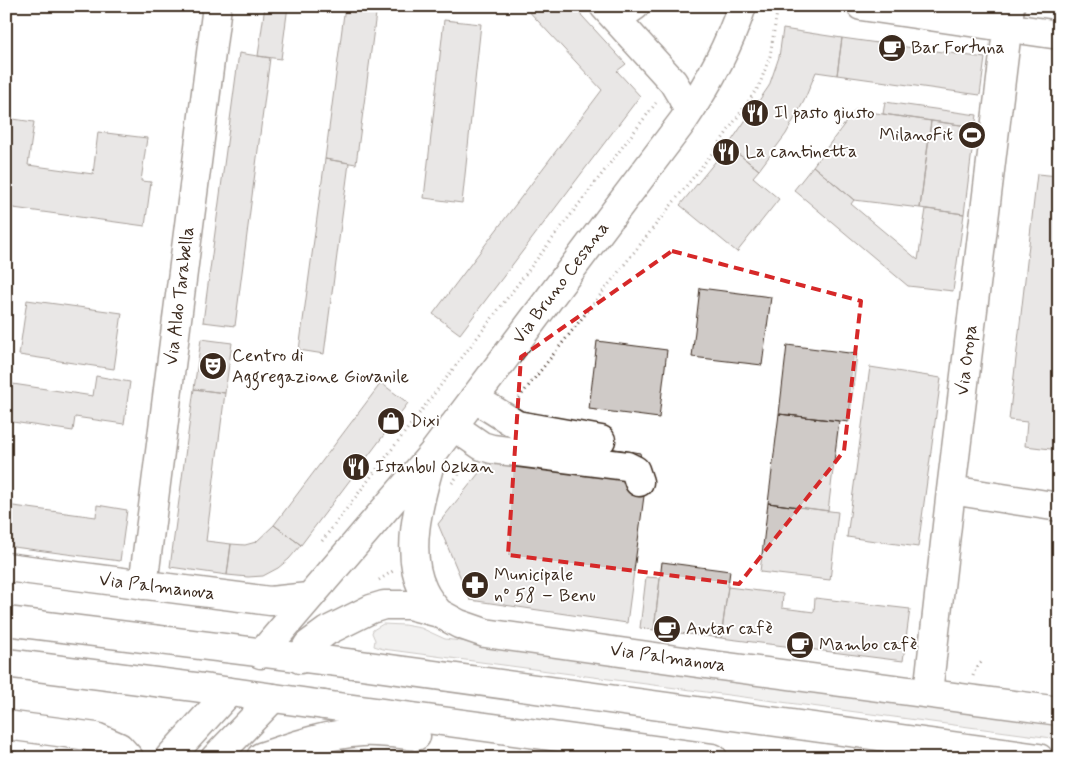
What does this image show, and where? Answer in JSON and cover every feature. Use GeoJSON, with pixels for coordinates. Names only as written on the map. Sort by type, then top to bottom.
{"type":"FeatureCollection","features":[{"type":"Feature","properties":{"kind":"main road","name":"Via Aldo Tarabella"},"geometry":{"type":"LineString","coordinates":[[143,585],[216,6]]}},
{"type":"Feature","properties":{"kind":"main road","name":"Via Bruno Cesana"},"geometry":{"type":"LineString","coordinates":[[261,654],[433,453],[689,112],[716,65],[742,6]]}},
{"type":"Feature","properties":{"kind":"main road"},"geometry":{"type":"LineString","coordinates":[[861,6],[1009,17],[1059,35]]}},
{"type":"Feature","properties":{"kind":"main road"},"geometry":{"type":"LineString","coordinates":[[618,10],[673,82],[689,112]]}},
{"type":"Feature","properties":{"kind":"main road","name":"Via Oropa"},"geometry":{"type":"LineString","coordinates":[[928,693],[1009,17]]}},
{"type":"Feature","properties":{"kind":"main road"},"geometry":{"type":"LineString","coordinates":[[474,398],[517,425],[602,440]]}},
{"type":"Feature","properties":{"kind":"main road"},"geometry":{"type":"LineString","coordinates":[[454,426],[482,446],[492,449],[627,466],[635,470],[639,482]]}},
{"type":"Feature","properties":{"kind":"main road","name":"Via Bruno Cesana"},"geometry":{"type":"LineString","coordinates":[[433,453],[419,506],[415,548],[420,584],[428,599],[439,613]]}},
{"type":"Feature","properties":{"kind":"main road"},"geometry":{"type":"LineString","coordinates":[[951,490],[1059,507]]}},
{"type":"Feature","properties":{"kind":"main road","name":"Via Palmanova"},"geometry":{"type":"LineString","coordinates":[[6,567],[270,601],[308,597]]}},
{"type":"Feature","properties":{"kind":"main road","name":"Via Palmanova"},"geometry":{"type":"LineString","coordinates":[[215,758],[293,678],[308,644],[321,634],[371,609],[396,604],[416,606],[439,613],[459,624],[485,633],[1059,710]]}},
{"type":"Feature","properties":{"kind":"main road"},"geometry":{"type":"LineString","coordinates":[[6,621],[300,659],[354,664],[1039,758]]}},
{"type":"Feature","properties":{"kind":"main road"},"geometry":{"type":"LineString","coordinates":[[169,758],[261,654]]}},
{"type":"Feature","properties":{"kind":"main road"},"geometry":{"type":"LineString","coordinates":[[6,663],[713,758]]}},
{"type":"Feature","properties":{"kind":"main road"},"geometry":{"type":"LineString","coordinates":[[6,725],[96,737],[119,746],[129,758]]}},
{"type":"Feature","properties":{"kind":"main road"},"geometry":{"type":"LineString","coordinates":[[260,758],[327,737],[362,732],[557,749],[590,742]]}},
{"type":"Feature","properties":{"kind":"main road"},"geometry":{"type":"LineString","coordinates":[[260,758],[292,758]]}},
{"type":"Feature","properties":{"kind":"path"},"geometry":{"type":"LineString","coordinates":[[505,416],[714,151],[760,86],[770,56],[778,6]]}},
{"type":"Feature","properties":{"kind":"path"},"geometry":{"type":"LineString","coordinates":[[320,544],[657,102]]}},
{"type":"Feature","properties":{"kind":"highlighted area"},"geometry":{"type":"Polygon","coordinates":[[[672,251],[861,301],[844,451],[739,584],[508,555],[521,357],[672,251]]]}},
{"type":"Feature","properties":{"kind":"shaded area"},"geometry":{"type":"Polygon","coordinates":[[[383,624],[421,628],[445,639],[1059,721],[1059,739],[383,649],[374,646],[375,640],[372,633],[373,630],[383,624]]]}},
{"type":"Feature","properties":{"kind":"building"},"geometry":{"type":"Polygon","coordinates":[[[265,6],[288,6],[281,59],[258,56],[265,6]]]}},
{"type":"Feature","properties":{"kind":"building"},"geometry":{"type":"Polygon","coordinates":[[[345,6],[377,6],[356,164],[325,159],[345,6]]]}},
{"type":"Feature","properties":{"kind":"building"},"geometry":{"type":"Polygon","coordinates":[[[524,6],[573,6],[626,64],[617,71],[640,96],[460,334],[433,314],[602,90],[524,6]]]}},
{"type":"Feature","properties":{"kind":"building"},"geometry":{"type":"Polygon","coordinates":[[[444,20],[481,24],[462,203],[424,198],[444,20]]]}},
{"type":"Feature","properties":{"kind":"building"},"geometry":{"type":"Polygon","coordinates":[[[783,29],[842,38],[837,75],[816,72],[804,101],[786,134],[759,170],[728,146],[769,86],[779,57],[783,29]]]}},
{"type":"Feature","properties":{"kind":"building"},"geometry":{"type":"Polygon","coordinates":[[[842,38],[985,58],[980,95],[837,75],[842,38]]]}},
{"type":"Feature","properties":{"kind":"building"},"geometry":{"type":"Polygon","coordinates":[[[239,53],[270,58],[235,326],[203,322],[239,53]]]}},
{"type":"Feature","properties":{"kind":"building"},"geometry":{"type":"Polygon","coordinates":[[[885,102],[977,115],[975,127],[883,114],[885,102]]]}},
{"type":"Feature","properties":{"kind":"building"},"geometry":{"type":"Polygon","coordinates":[[[855,110],[931,121],[920,208],[854,200],[813,166],[855,110]]]}},
{"type":"Feature","properties":{"kind":"building"},"geometry":{"type":"Polygon","coordinates":[[[6,118],[34,122],[28,165],[93,174],[98,132],[147,138],[141,181],[151,182],[145,226],[6,207],[6,118]]]}},
{"type":"Feature","properties":{"kind":"building"},"geometry":{"type":"Polygon","coordinates":[[[931,121],[975,127],[964,214],[920,208],[931,121]]]}},
{"type":"Feature","properties":{"kind":"building"},"geometry":{"type":"Polygon","coordinates":[[[728,146],[759,170],[753,177],[779,199],[737,252],[680,205],[728,146]]]}},
{"type":"Feature","properties":{"kind":"building"},"geometry":{"type":"Polygon","coordinates":[[[325,159],[349,163],[324,354],[299,350],[325,159]]]}},
{"type":"Feature","properties":{"kind":"building"},"geometry":{"type":"Polygon","coordinates":[[[813,166],[854,200],[851,204],[918,260],[926,209],[964,214],[953,291],[908,286],[794,190],[813,166]]]}},
{"type":"Feature","properties":{"kind":"building"},"geometry":{"type":"Polygon","coordinates":[[[1037,174],[1059,176],[1059,450],[1025,446],[1027,422],[1009,420],[1037,174]]]}},
{"type":"Feature","properties":{"kind":"building"},"geometry":{"type":"Polygon","coordinates":[[[700,288],[771,297],[762,365],[692,357],[700,288]]]}},
{"type":"Feature","properties":{"kind":"building"},"geometry":{"type":"Polygon","coordinates":[[[27,300],[122,313],[114,369],[19,355],[27,300]]]}},
{"type":"Feature","properties":{"kind":"building","name":"Centro di Aggregazione Giovanile"},"geometry":{"type":"Polygon","coordinates":[[[201,339],[232,343],[225,393],[194,389],[201,339]]]}},
{"type":"Feature","properties":{"kind":"building"},"geometry":{"type":"Polygon","coordinates":[[[597,341],[667,350],[659,418],[589,409],[597,341]]]}},
{"type":"Feature","properties":{"kind":"building"},"geometry":{"type":"Polygon","coordinates":[[[787,345],[857,354],[849,422],[779,414],[787,345]]]}},
{"type":"Feature","properties":{"kind":"building"},"geometry":{"type":"Polygon","coordinates":[[[870,367],[941,378],[918,547],[847,537],[870,367]]]}},
{"type":"Feature","properties":{"kind":"building"},"geometry":{"type":"Polygon","coordinates":[[[96,376],[130,382],[124,424],[75,417],[73,431],[6,421],[6,383],[93,396],[96,376]]]}},
{"type":"Feature","properties":{"kind":"building"},"geometry":{"type":"Polygon","coordinates":[[[381,383],[408,403],[301,545],[274,525],[381,383]]]}},
{"type":"Feature","properties":{"kind":"building"},"geometry":{"type":"Polygon","coordinates":[[[194,389],[225,393],[206,541],[231,544],[227,575],[170,567],[194,389]]]}},
{"type":"Feature","properties":{"kind":"building"},"geometry":{"type":"Polygon","coordinates":[[[779,414],[839,421],[828,511],[768,503],[779,414]]]}},
{"type":"Feature","properties":{"kind":"building"},"geometry":{"type":"Polygon","coordinates":[[[512,432],[640,453],[646,481],[627,623],[470,600],[438,524],[512,432]]]}},
{"type":"Feature","properties":{"kind":"building"},"geometry":{"type":"Polygon","coordinates":[[[768,503],[838,512],[830,580],[760,572],[768,503]]]}},
{"type":"Feature","properties":{"kind":"building"},"geometry":{"type":"Polygon","coordinates":[[[6,505],[96,517],[97,505],[127,510],[120,561],[6,546],[6,505]]]}},
{"type":"Feature","properties":{"kind":"building"},"geometry":{"type":"Polygon","coordinates":[[[274,525],[301,545],[289,559],[278,568],[263,576],[227,575],[231,544],[245,545],[256,542],[274,525]]]}},
{"type":"Feature","properties":{"kind":"building"},"geometry":{"type":"Polygon","coordinates":[[[662,562],[730,571],[721,638],[654,630],[662,562]]]}},
{"type":"Feature","properties":{"kind":"building"},"geometry":{"type":"Polygon","coordinates":[[[646,577],[660,578],[654,630],[640,628],[646,577]]]}},
{"type":"Feature","properties":{"kind":"building"},"geometry":{"type":"Polygon","coordinates":[[[728,587],[783,594],[782,608],[814,612],[815,598],[910,609],[903,661],[721,638],[728,587]]]}},
{"type":"Feature","properties":{"kind":"building"},"geometry":{"type":"Polygon","coordinates":[[[6,751],[17,752],[16,758],[6,758],[6,751]]]}},
{"type":"Feature","properties":{"kind":"building"},"geometry":{"type":"Polygon","coordinates":[[[31,753],[66,758],[30,758],[31,753]]]}},
{"type":"Feature","properties":{"kind":"place","name":"Bar Fortuna"},"geometry":{"type":"Point","coordinates":[892,48]}},
{"type":"Feature","properties":{"kind":"place","name":"Il pasto giusto"},"geometry":{"type":"Point","coordinates":[755,113]}},
{"type":"Feature","properties":{"kind":"place","name":"MilanoFit"},"geometry":{"type":"Point","coordinates":[972,135]}},
{"type":"Feature","properties":{"kind":"place","name":"La cantinetta"},"geometry":{"type":"Point","coordinates":[726,152]}},
{"type":"Feature","properties":{"kind":"place","name":"Centro di Aggregazione Giovanile"},"geometry":{"type":"Point","coordinates":[213,366]}},
{"type":"Feature","properties":{"kind":"place","name":"Dixi"},"geometry":{"type":"Point","coordinates":[391,421]}},
{"type":"Feature","properties":{"kind":"place","name":"Istanbul Ozkan"},"geometry":{"type":"Point","coordinates":[356,467]}},
{"type":"Feature","properties":{"kind":"place","name":"Municipale nº 58 – Benu"},"geometry":{"type":"Point","coordinates":[475,585]}},
{"type":"Feature","properties":{"kind":"place","name":"Awtar cafè"},"geometry":{"type":"Point","coordinates":[667,629]}},
{"type":"Feature","properties":{"kind":"place","name":"Mambo cafè"},"geometry":{"type":"Point","coordinates":[800,645]}}]}
